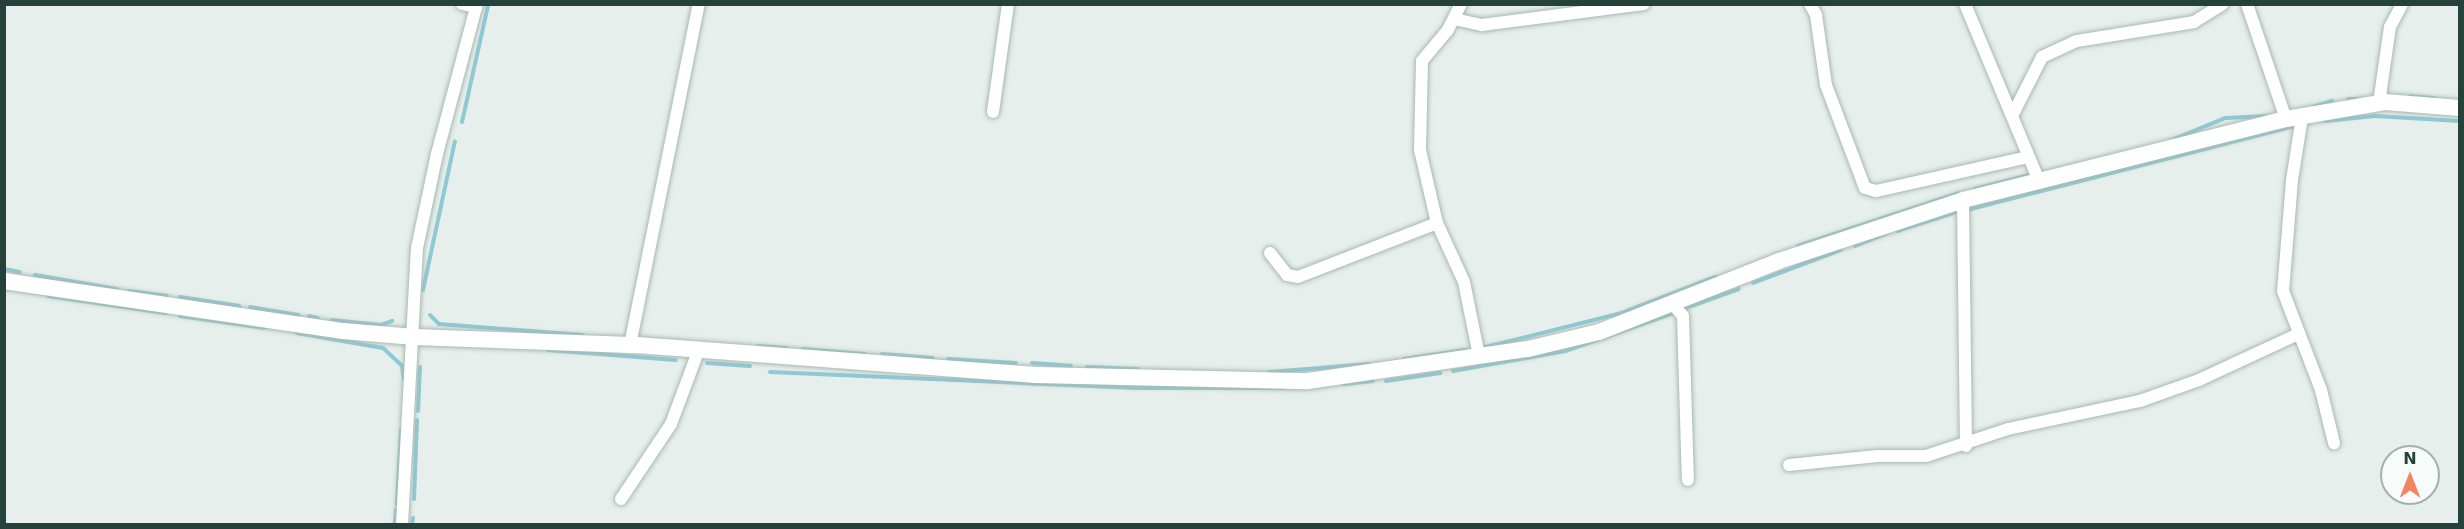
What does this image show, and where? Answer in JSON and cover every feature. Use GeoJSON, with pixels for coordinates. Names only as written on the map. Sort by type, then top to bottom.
{"type":"FeatureCollection","features":[{"type":"Feature","properties":{"kind":"street"},"geometry":{"type":"LineString","coordinates":[[402,525],[415,337],[417,248],[437,154],[476,6],[462,4]]}},
{"type":"Feature","properties":{"kind":"street"},"geometry":{"type":"LineString","coordinates":[[630,345],[699,4]]}},
{"type":"Feature","properties":{"kind":"street"},"geometry":{"type":"LineString","coordinates":[[993,112],[1008,4]]}},
{"type":"Feature","properties":{"kind":"street"},"geometry":{"type":"LineString","coordinates":[[1461,4],[1454,19],[1422,61],[1420,150],[1437,223],[1464,282],[1479,356]]}},
{"type":"Feature","properties":{"kind":"street"},"geometry":{"type":"LineString","coordinates":[[1454,19],[1482,25],[1644,4]]}},
{"type":"Feature","properties":{"kind":"street"},"geometry":{"type":"LineString","coordinates":[[1810,4],[1816,15],[1826,85],[1865,188],[1876,191],[2028,157]]}},
{"type":"Feature","properties":{"kind":"street"},"geometry":{"type":"LineString","coordinates":[[1965,4],[2013,114],[2039,181]]}},
{"type":"Feature","properties":{"kind":"street"},"geometry":{"type":"LineString","coordinates":[[2013,114],[2043,57],[2077,41],[2194,22],[2223,4]]}},
{"type":"Feature","properties":{"kind":"street"},"geometry":{"type":"LineString","coordinates":[[2247,4],[2294,118],[2292,180],[2283,291],[2321,390],[2334,443]]}},
{"type":"Feature","properties":{"kind":"street"},"geometry":{"type":"LineString","coordinates":[[2379,103],[2390,27],[2402,4]]}},
{"type":"Feature","properties":{"kind":"street"},"geometry":{"type":"LineString","coordinates":[[4,281],[343,331],[415,337],[699,349],[1036,375],[1297,381],[1479,356],[1599,332],[1779,261],[1963,200],[2294,118],[2379,103],[2445,104],[2460,108]]}},
{"type":"Feature","properties":{"kind":"street"},"geometry":{"type":"LineString","coordinates":[[1963,200],[1966,446]]}},
{"type":"Feature","properties":{"kind":"street"},"geometry":{"type":"LineString","coordinates":[[1270,253],[1287,275],[1298,277],[1437,223]]}},
{"type":"Feature","properties":{"kind":"street"},"geometry":{"type":"LineString","coordinates":[[1672,304],[1683,316],[1688,480]]}},
{"type":"Feature","properties":{"kind":"street"},"geometry":{"type":"LineString","coordinates":[[1789,465],[1926,456],[1966,446],[2008,429],[2140,401],[2199,380],[2298,334]]}},
{"type":"Feature","properties":{"kind":"street"},"geometry":{"type":"LineString","coordinates":[[621,500],[671,424],[699,349]]}},
{"type":"Feature","properties":{"kind":"waterway"},"geometry":{"type":"LineString","coordinates":[[462,122],[488,6]]}},
{"type":"Feature","properties":{"kind":"waterway"},"geometry":{"type":"LineString","coordinates":[[2410,96],[2435,98]]}},
{"type":"Feature","properties":{"kind":"waterway"},"geometry":{"type":"LineString","coordinates":[[2348,99],[2357,99]]}},
{"type":"Feature","properties":{"kind":"waterway"},"geometry":{"type":"LineString","coordinates":[[2313,107],[2332,101]]}},
{"type":"Feature","properties":{"kind":"waterway"},"geometry":{"type":"LineString","coordinates":[[2174,139],[2225,118],[2267,116]]}},
{"type":"Feature","properties":{"kind":"waterway"},"geometry":{"type":"LineString","coordinates":[[2325,121],[2375,116],[2459,121]]}},
{"type":"Feature","properties":{"kind":"waterway"},"geometry":{"type":"LineString","coordinates":[[1967,210],[2294,126]]}},
{"type":"Feature","properties":{"kind":"waterway"},"geometry":{"type":"LineString","coordinates":[[423,290],[455,141]]}},
{"type":"Feature","properties":{"kind":"waterway"},"geometry":{"type":"LineString","coordinates":[[1975,189],[2029,175]]}},
{"type":"Feature","properties":{"kind":"waterway"},"geometry":{"type":"LineString","coordinates":[[1798,246],[1959,193]]}},
{"type":"Feature","properties":{"kind":"waterway"},"geometry":{"type":"LineString","coordinates":[[1897,231],[1957,212]]}},
{"type":"Feature","properties":{"kind":"waterway"},"geometry":{"type":"LineString","coordinates":[[1855,246],[1888,233]]}},
{"type":"Feature","properties":{"kind":"waterway"},"geometry":{"type":"LineString","coordinates":[[1753,283],[1841,250]]}},
{"type":"Feature","properties":{"kind":"waterway"},"geometry":{"type":"LineString","coordinates":[[4,269],[20,272]]}},
{"type":"Feature","properties":{"kind":"waterway"},"geometry":{"type":"LineString","coordinates":[[35,275],[117,289]]}},
{"type":"Feature","properties":{"kind":"waterway"},"geometry":{"type":"LineString","coordinates":[[1482,348],[1621,313],[1715,277]]}},
{"type":"Feature","properties":{"kind":"waterway"},"geometry":{"type":"LineString","coordinates":[[1683,309],[1739,289]]}},
{"type":"Feature","properties":{"kind":"waterway"},"geometry":{"type":"LineString","coordinates":[[129,291],[167,296]]}},
{"type":"Feature","properties":{"kind":"waterway"},"geometry":{"type":"LineString","coordinates":[[48,296],[166,313]]}},
{"type":"Feature","properties":{"kind":"waterway"},"geometry":{"type":"LineString","coordinates":[[180,297],[239,306]]}},
{"type":"Feature","properties":{"kind":"waterway"},"geometry":{"type":"LineString","coordinates":[[250,307],[298,315]]}},
{"type":"Feature","properties":{"kind":"waterway"},"geometry":{"type":"LineString","coordinates":[[1453,371],[1565,351],[1674,313]]}},
{"type":"Feature","properties":{"kind":"waterway"},"geometry":{"type":"LineString","coordinates":[[430,315],[439,324],[583,335]]}},
{"type":"Feature","properties":{"kind":"waterway"},"geometry":{"type":"LineString","coordinates":[[180,316],[264,328]]}},
{"type":"Feature","properties":{"kind":"waterway"},"geometry":{"type":"LineString","coordinates":[[309,316],[318,318]]}},
{"type":"Feature","properties":{"kind":"waterway"},"geometry":{"type":"LineString","coordinates":[[332,320],[381,325],[392,321]]}},
{"type":"Feature","properties":{"kind":"waterway"},"geometry":{"type":"LineString","coordinates":[[297,333],[383,348],[402,366],[404,380]]}},
{"type":"Feature","properties":{"kind":"waterway"},"geometry":{"type":"LineString","coordinates":[[758,346],[787,348]]}},
{"type":"Feature","properties":{"kind":"waterway"},"geometry":{"type":"LineString","coordinates":[[803,349],[865,354]]}},
{"type":"Feature","properties":{"kind":"waterway"},"geometry":{"type":"LineString","coordinates":[[548,350],[676,360]]}},
{"type":"Feature","properties":{"kind":"waterway"},"geometry":{"type":"LineString","coordinates":[[1404,359],[1465,350]]}},
{"type":"Feature","properties":{"kind":"waterway"},"geometry":{"type":"LineString","coordinates":[[882,354],[933,358]]}},
{"type":"Feature","properties":{"kind":"waterway"},"geometry":{"type":"LineString","coordinates":[[948,359],[1016,363]]}},
{"type":"Feature","properties":{"kind":"waterway"},"geometry":{"type":"LineString","coordinates":[[707,363],[750,366]]}},
{"type":"Feature","properties":{"kind":"waterway"},"geometry":{"type":"LineString","coordinates":[[1032,363],[1071,366]]}},
{"type":"Feature","properties":{"kind":"waterway"},"geometry":{"type":"LineString","coordinates":[[1269,372],[1369,364]]}},
{"type":"Feature","properties":{"kind":"waterway"},"geometry":{"type":"LineString","coordinates":[[418,411],[420,367]]}},
{"type":"Feature","properties":{"kind":"waterway"},"geometry":{"type":"LineString","coordinates":[[1087,367],[1138,369]]}},
{"type":"Feature","properties":{"kind":"waterway"},"geometry":{"type":"LineString","coordinates":[[770,372],[1135,388],[1285,388]]}},
{"type":"Feature","properties":{"kind":"waterway"},"geometry":{"type":"LineString","coordinates":[[1386,381],[1440,373]]}},
{"type":"Feature","properties":{"kind":"waterway"},"geometry":{"type":"LineString","coordinates":[[1344,384],[1373,381]]}},
{"type":"Feature","properties":{"kind":"waterway"},"geometry":{"type":"LineString","coordinates":[[414,499],[417,420]]}},
{"type":"Feature","properties":{"kind":"waterway"},"geometry":{"type":"LineString","coordinates":[[397,504],[401,430]]}},
{"type":"Feature","properties":{"kind":"waterway"},"geometry":{"type":"LineString","coordinates":[[395,524],[396,510]]}},
{"type":"Feature","properties":{"kind":"waterway"},"geometry":{"type":"LineString","coordinates":[[412,524],[413,518]]}}]}
